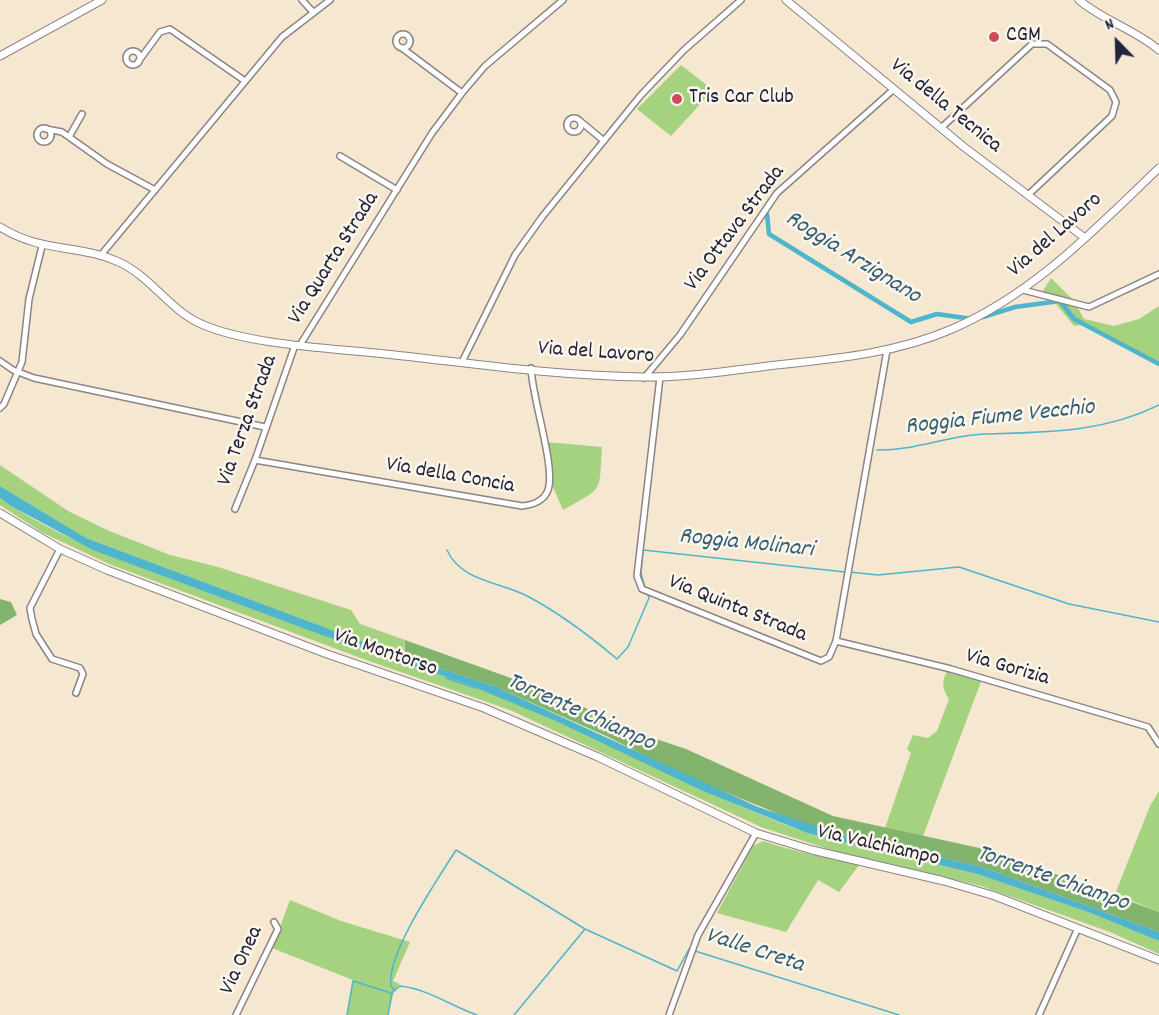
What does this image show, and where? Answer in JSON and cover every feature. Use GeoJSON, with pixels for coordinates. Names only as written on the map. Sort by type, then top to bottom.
{"type":"FeatureCollection","features":[{"type":"Feature","properties":{"kind":"street"},"geometry":{"type":"LineString","coordinates":[[0,56],[102,0]]}},
{"type":"Feature","properties":{"kind":"street"},"geometry":{"type":"LineString","coordinates":[[302,0],[313,12]]}},
{"type":"Feature","properties":{"kind":"street"},"geometry":{"type":"LineString","coordinates":[[101,255],[282,37],[330,0]]}},
{"type":"Feature","properties":{"kind":"street","name":"Via Quarta Strada"},"geometry":{"type":"LineString","coordinates":[[298,345],[432,133],[462,93],[484,66],[563,0]]}},
{"type":"Feature","properties":{"kind":"street"},"geometry":{"type":"LineString","coordinates":[[462,362],[515,255],[641,95],[684,50],[741,0]]}},
{"type":"Feature","properties":{"kind":"street","name":"Via della Tecnica"},"geometry":{"type":"LineString","coordinates":[[786,0],[941,128],[1085,238]]}},
{"type":"Feature","properties":{"kind":"street"},"geometry":{"type":"LineString","coordinates":[[1079,0],[1100,17],[1130,30],[1159,50]]}},
{"type":"Feature","properties":{"kind":"street"},"geometry":{"type":"LineString","coordinates":[[148,48],[127,54],[127,61],[132,64],[138,62],[160,32],[170,29],[245,81]]}},
{"type":"Feature","properties":{"kind":"street"},"geometry":{"type":"LineString","coordinates":[[412,57],[409,36],[400,34],[396,42],[402,48],[412,57],[462,93]]}},
{"type":"Feature","properties":{"kind":"street"},"geometry":{"type":"LineString","coordinates":[[402,48],[410,43]]}},
{"type":"Feature","properties":{"kind":"street"},"geometry":{"type":"LineString","coordinates":[[941,128],[1032,44],[1047,44],[1110,90],[1116,102],[1112,116],[1028,195]]}},
{"type":"Feature","properties":{"kind":"street"},"geometry":{"type":"LineString","coordinates":[[133,51],[139,54],[138,62]]}},
{"type":"Feature","properties":{"kind":"street","name":"Via Ottava Strada"},"geometry":{"type":"LineString","coordinates":[[644,378],[680,335],[777,193],[802,168],[894,89]]}},
{"type":"Feature","properties":{"kind":"street"},"geometry":{"type":"LineString","coordinates":[[69,137],[82,114]]}},
{"type":"Feature","properties":{"kind":"street"},"geometry":{"type":"LineString","coordinates":[[589,129],[577,132],[568,131],[566,124],[573,118],[580,121],[604,141]]}},
{"type":"Feature","properties":{"kind":"street"},"geometry":{"type":"LineString","coordinates":[[577,132],[581,128],[580,121]]}},
{"type":"Feature","properties":{"kind":"street"},"geometry":{"type":"LineString","coordinates":[[46,129],[51,134],[49,140]]}},
{"type":"Feature","properties":{"kind":"street"},"geometry":{"type":"LineString","coordinates":[[62,132],[41,142],[37,137],[39,130],[62,132],[107,164],[154,190]]}},
{"type":"Feature","properties":{"kind":"street","name":"Via Quarta Strada"},"geometry":{"type":"LineString","coordinates":[[340,156],[397,190]]}},
{"type":"Feature","properties":{"kind":"street","name":"Via del Lavoro"},"geometry":{"type":"LineString","coordinates":[[0,227],[15,236],[42,246],[101,255],[141,274],[177,309],[198,322],[224,332],[298,345],[644,378],[859,356],[887,350],[956,327],[978,317],[1023,290],[1085,238],[1159,168]]}},
{"type":"Feature","properties":{"kind":"street"},"geometry":{"type":"LineString","coordinates":[[0,408],[19,373],[29,299],[42,246]]}},
{"type":"Feature","properties":{"kind":"street"},"geometry":{"type":"LineString","coordinates":[[1023,290],[1089,307],[1159,274]]}},
{"type":"Feature","properties":{"kind":"street","name":"Via Terza Strada"},"geometry":{"type":"LineString","coordinates":[[235,509],[298,345]]}},
{"type":"Feature","properties":{"kind":"street","name":"Via Quinta Strada"},"geometry":{"type":"LineString","coordinates":[[660,377],[637,576],[642,589],[821,661],[829,657],[836,641],[887,365],[887,350]]}},
{"type":"Feature","properties":{"kind":"street"},"geometry":{"type":"LineString","coordinates":[[0,361],[19,373],[265,427]]}},
{"type":"Feature","properties":{"kind":"street","name":"Via della Concia"},"geometry":{"type":"LineString","coordinates":[[255,460],[522,506],[532,504],[545,495],[549,479],[531,385],[531,369]]}},
{"type":"Feature","properties":{"kind":"street","name":"Via Montorso"},"geometry":{"type":"LineString","coordinates":[[0,513],[60,549],[107,570],[327,654],[494,712],[598,757],[756,833]]}},
{"type":"Feature","properties":{"kind":"street"},"geometry":{"type":"LineString","coordinates":[[60,549],[30,608],[36,634],[52,659],[80,668],[83,674],[76,693]]}},
{"type":"Feature","properties":{"kind":"street","name":"Via Gorizia"},"geometry":{"type":"LineString","coordinates":[[836,641],[951,669],[1148,727],[1159,744]]}},
{"type":"Feature","properties":{"kind":"street"},"geometry":{"type":"LineString","coordinates":[[1154,738],[1159,730]]}},
{"type":"Feature","properties":{"kind":"street"},"geometry":{"type":"LineString","coordinates":[[669,1015],[698,935],[756,833]]}},
{"type":"Feature","properties":{"kind":"street","name":"Via Valchiampo"},"geometry":{"type":"LineString","coordinates":[[756,833],[812,850],[944,881],[996,896],[1159,960]]}},
{"type":"Feature","properties":{"kind":"street","name":"Via Onea"},"geometry":{"type":"LineString","coordinates":[[236,1015],[278,929],[274,922]]}},
{"type":"Feature","properties":{"kind":"street"},"geometry":{"type":"LineString","coordinates":[[1039,1015],[1078,928]]}},
{"type":"Feature","properties":{"kind":"green space","name":"Tris Car Club"},"geometry":{"type":"Polygon","coordinates":[[[681,65],[713,90],[671,136],[637,109],[681,65]]]}},
{"type":"Feature","properties":{"kind":"green space"},"geometry":{"type":"Polygon","coordinates":[[[1051,278],[1074,301],[1084,319],[1114,326],[1139,319],[1159,306],[1159,365],[1082,325],[1074,326],[1056,304],[1041,294],[1051,278]]]}},
{"type":"Feature","properties":{"kind":"green space"},"geometry":{"type":"Polygon","coordinates":[[[546,442],[602,447],[597,488],[563,510],[553,487],[546,442]]]}},
{"type":"Feature","properties":{"kind":"green space"},"geometry":{"type":"Polygon","coordinates":[[[0,465],[68,511],[107,530],[170,555],[218,567],[351,610],[360,624],[405,640],[404,657],[86,538],[0,486],[0,465]]]}},
{"type":"Feature","properties":{"kind":"green space"},"geometry":{"type":"Polygon","coordinates":[[[0,498],[47,526],[121,560],[509,701],[721,797],[807,833],[977,874],[1088,912],[1159,941],[1159,954],[1110,932],[981,886],[834,851],[761,827],[510,710],[366,660],[109,564],[43,533],[0,505],[0,498]]]}},
{"type":"Feature","properties":{"kind":"green space"},"geometry":{"type":"Polygon","coordinates":[[[0,599],[11,602],[17,615],[0,625],[0,599]]]}},
{"type":"Feature","properties":{"kind":"green space"},"geometry":{"type":"Polygon","coordinates":[[[405,640],[547,691],[656,739],[686,749],[833,816],[993,851],[1159,912],[1159,932],[979,866],[852,838],[796,821],[686,776],[606,736],[494,686],[405,657],[405,640]]]}},
{"type":"Feature","properties":{"kind":"green space"},"geometry":{"type":"Polygon","coordinates":[[[948,670],[982,679],[923,836],[885,828],[911,753],[907,749],[913,735],[928,738],[937,731],[949,699],[943,684],[948,670]]]}},
{"type":"Feature","properties":{"kind":"green space"},"geometry":{"type":"Polygon","coordinates":[[[1159,791],[1159,912],[1115,894],[1150,806],[1159,791]]]}},
{"type":"Feature","properties":{"kind":"green space"},"geometry":{"type":"Polygon","coordinates":[[[763,841],[859,865],[839,892],[818,880],[786,932],[717,913],[753,846],[763,841]]]}},
{"type":"Feature","properties":{"kind":"green space"},"geometry":{"type":"Polygon","coordinates":[[[290,900],[341,921],[410,942],[393,981],[400,984],[394,991],[388,1015],[347,1015],[353,980],[272,948],[290,900]]]}},
{"type":"Feature","properties":{"kind":"water"},"geometry":{"type":"Polygon","coordinates":[[[0,486],[86,538],[396,654],[494,686],[758,807],[852,838],[979,866],[1159,932],[1159,941],[1088,912],[977,874],[807,833],[703,791],[556,721],[467,684],[322,635],[93,550],[11,506],[0,498],[0,486]]]}},
{"type":"Feature","properties":{"kind":"waterway","name":"Roggia Arzignano"},"geometry":{"type":"LineString","coordinates":[[767,214],[769,234],[911,322],[937,314],[972,319]]}},
{"type":"Feature","properties":{"kind":"waterway","name":"Roggia Arzignano"},"geometry":{"type":"LineString","coordinates":[[983,317],[1015,307],[1060,301],[1074,319],[1159,364]]}},
{"type":"Feature","properties":{"kind":"waterway","name":"Roggia Fiume Vecchio"},"geometry":{"type":"LineString","coordinates":[[877,450],[904,448],[972,435],[1052,431],[1095,426],[1117,421],[1159,405]]}},
{"type":"Feature","properties":{"kind":"waterway","name":"Roggia Molinari"},"geometry":{"type":"LineString","coordinates":[[447,550],[453,561],[462,569],[540,603],[575,626],[617,659],[628,647],[649,598],[647,592]]}},
{"type":"Feature","properties":{"kind":"waterway","name":"Roggia Molinari"},"geometry":{"type":"LineString","coordinates":[[645,588],[641,573],[643,550],[845,572]]}},
{"type":"Feature","properties":{"kind":"waterway","name":"Roggia Molinari"},"geometry":{"type":"LineString","coordinates":[[850,572],[878,575],[959,567],[1069,604],[1159,622]]}},
{"type":"Feature","properties":{"kind":"waterway","name":"Torrente Chiampo"},"geometry":{"type":"LineString","coordinates":[[446,678],[476,688]]}},
{"type":"Feature","properties":{"kind":"waterway"},"geometry":{"type":"LineString","coordinates":[[394,990],[391,986],[392,972],[397,955],[426,897],[456,850],[585,929],[677,971],[689,949],[691,950]]}},
{"type":"Feature","properties":{"kind":"waterway","name":"Valle Creta"},"geometry":{"type":"LineString","coordinates":[[514,1015],[585,929]]}},
{"type":"Feature","properties":{"kind":"waterway","name":"Valle Creta"},"geometry":{"type":"LineString","coordinates":[[695,951],[899,1015]]}},
{"type":"Feature","properties":{"kind":"waterway"},"geometry":{"type":"LineString","coordinates":[[347,1015],[353,981],[391,993]]}},
{"type":"Feature","properties":{"kind":"waterway","name":"Valle Creta"},"geometry":{"type":"LineString","coordinates":[[388,1015],[392,993],[400,986],[430,994],[477,1015]]}},
{"type":"Feature","properties":{"kind":"place","name":"CGM"},"geometry":{"type":"Point","coordinates":[994,37]}},
{"type":"Feature","properties":{"kind":"place","name":"Tris Car Club"},"geometry":{"type":"Point","coordinates":[677,99]}}]}
